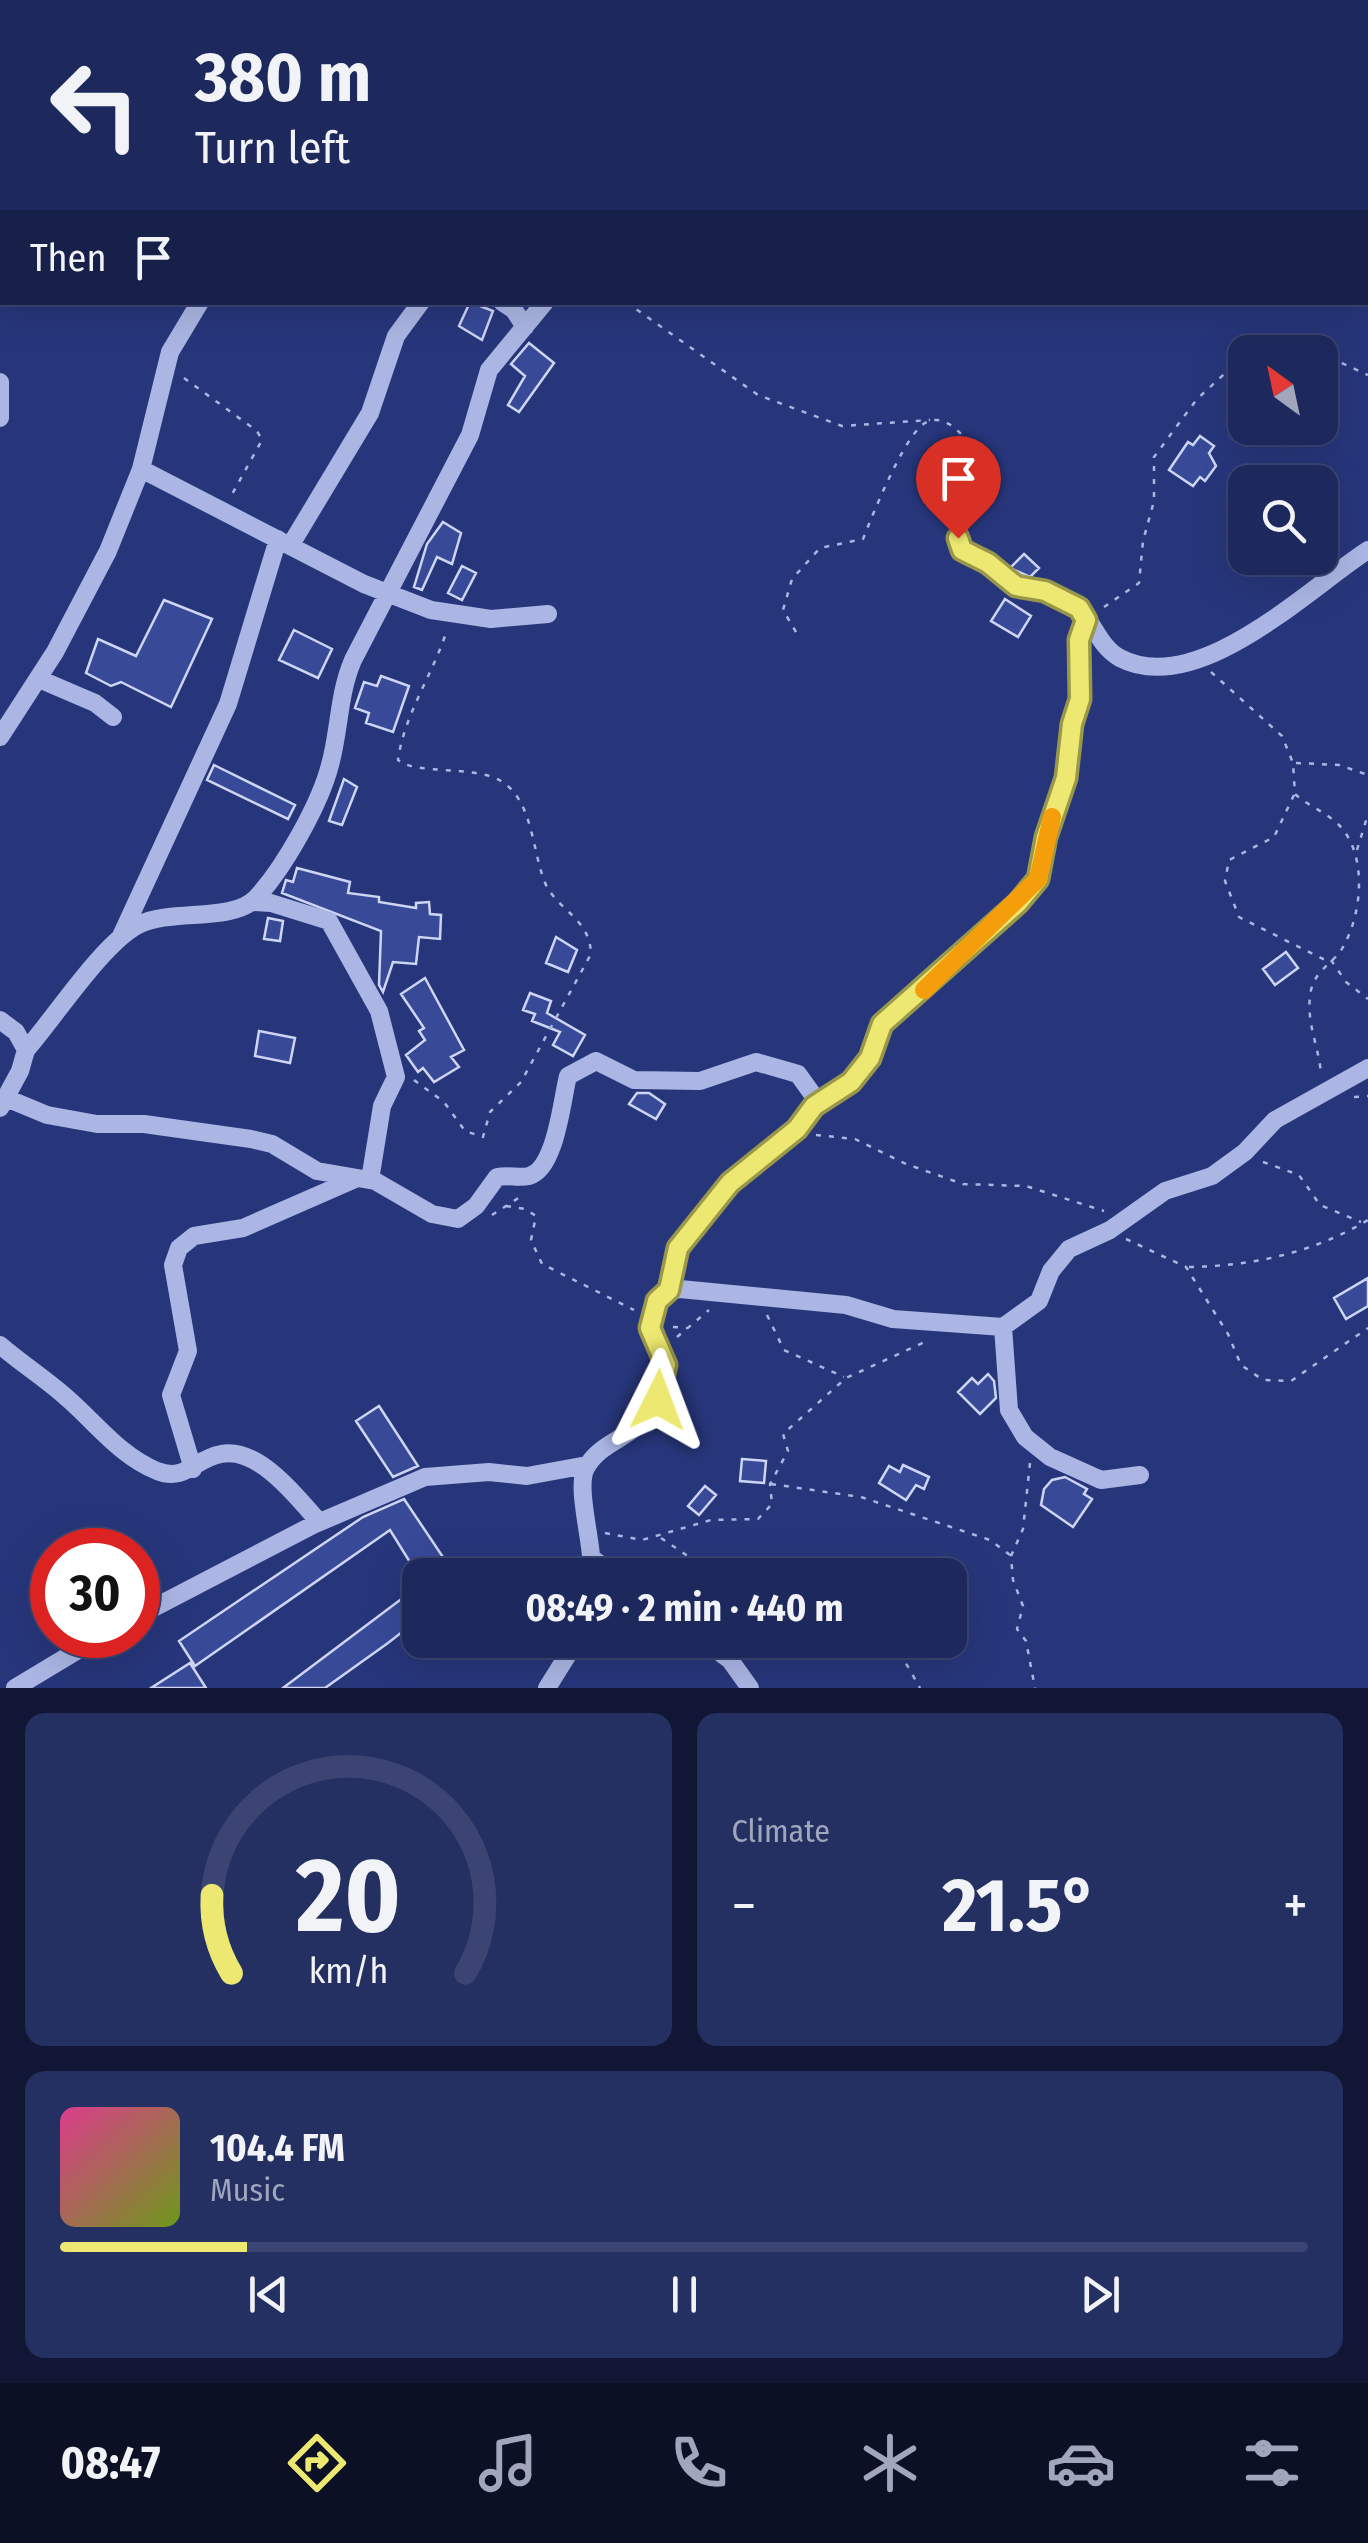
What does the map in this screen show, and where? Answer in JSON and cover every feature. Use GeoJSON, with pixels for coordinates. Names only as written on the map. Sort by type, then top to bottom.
{"type":"FeatureCollection","features":[{"type":"Feature","properties":{"kind":"street"},"geometry":{"type":"LineString","coordinates":[[0,737],[39,679],[108,551],[141,469],[178,334],[198,305]]}},
{"type":"Feature","properties":{"kind":"street"},"geometry":{"type":"LineString","coordinates":[[420,305],[396,336],[370,413],[284,543],[228,704],[121,936],[26,1050],[3,1103],[97,1124],[144,1124],[251,1138],[272,1144],[317,1171],[390,1187],[432,1214],[458,1219],[476,1206],[495,1179],[530,1175],[542,1168],[558,1127],[568,1076],[586,1063],[607,1064],[634,1080],[657,1077],[700,1081],[756,1062],[798,1074],[818,1102]]}},
{"type":"Feature","properties":{"kind":"street"},"geometry":{"type":"LineString","coordinates":[[506,305],[524,327]]}},
{"type":"Feature","properties":{"kind":"street"},"geometry":{"type":"LineString","coordinates":[[121,936],[162,916],[236,911],[253,902],[302,828],[326,780],[344,682],[470,434],[490,370],[542,305]]}},
{"type":"Feature","properties":{"kind":"street"},"geometry":{"type":"LineString","coordinates":[[0,382],[0,418]]}},
{"type":"Feature","properties":{"kind":"street"},"geometry":{"type":"LineString","coordinates":[[141,469],[386,594],[451,616],[491,619],[548,614]]}},
{"type":"Feature","properties":{"kind":"street"},"geometry":{"type":"LineString","coordinates":[[958,524],[962,550],[988,563],[1016,586],[1045,591],[1083,614],[1102,644],[1127,661],[1168,665],[1193,662],[1294,608],[1368,550]]}},
{"type":"Feature","properties":{"kind":"street"},"geometry":{"type":"LineString","coordinates":[[160,1605],[319,1522],[425,1476],[490,1472],[527,1476],[587,1465],[651,1416],[666,1376],[664,1359],[650,1328],[657,1301],[669,1290],[678,1248],[719,1196],[757,1158],[791,1134],[818,1102],[846,1086],[864,1068],[882,1024],[1018,903],[1038,879],[1046,837],[1066,778],[1072,724],[1080,699],[1079,640],[1083,614]]}},
{"type":"Feature","properties":{"kind":"street"},"geometry":{"type":"LineString","coordinates":[[39,679],[95,703],[113,716]]}},
{"type":"Feature","properties":{"kind":"street"},"geometry":{"type":"LineString","coordinates":[[253,902],[285,906],[329,920],[379,1011],[396,1077],[382,1106],[363,1180]]}},
{"type":"Feature","properties":{"kind":"street"},"geometry":{"type":"LineString","coordinates":[[0,1020],[16,1032],[26,1050]]}},
{"type":"Feature","properties":{"kind":"street"},"geometry":{"type":"LineString","coordinates":[[669,1290],[846,1305],[894,1319],[1003,1328],[1039,1301],[1062,1254],[1130,1218],[1165,1190],[1212,1176],[1245,1152],[1275,1120],[1368,1068]]}},
{"type":"Feature","properties":{"kind":"street"},"geometry":{"type":"LineString","coordinates":[[193,1469],[171,1396],[188,1351],[173,1265],[179,1248],[194,1236],[243,1228],[363,1180]]}},
{"type":"Feature","properties":{"kind":"street"},"geometry":{"type":"LineString","coordinates":[[1003,1328],[1009,1410],[1032,1442],[1050,1457],[1101,1480],[1140,1475]]}},
{"type":"Feature","properties":{"kind":"street"},"geometry":{"type":"LineString","coordinates":[[0,1345],[144,1466],[170,1475],[193,1469],[220,1454],[262,1466],[288,1486],[319,1522]]}},
{"type":"Feature","properties":{"kind":"street"},"geometry":{"type":"LineString","coordinates":[[587,1465],[582,1495],[592,1558]]}},
{"type":"Feature","properties":{"kind":"street"},"geometry":{"type":"LineString","coordinates":[[15,1688],[65,1658]]}},
{"type":"Feature","properties":{"kind":"street"},"geometry":{"type":"LineString","coordinates":[[547,1688],[566,1658]]}},
{"type":"Feature","properties":{"kind":"street"},"geometry":{"type":"LineString","coordinates":[[727,1658],[750,1688]]}},
{"type":"Feature","properties":{"kind":"path"},"geometry":{"type":"LineString","coordinates":[[630,305],[694,354],[758,395],[790,407],[842,426],[949,422],[958,431],[980,474],[978,488],[958,524]]}},
{"type":"Feature","properties":{"kind":"path"},"geometry":{"type":"LineString","coordinates":[[1338,362],[1368,376]]}},
{"type":"Feature","properties":{"kind":"path"},"geometry":{"type":"LineString","coordinates":[[166,367],[256,431],[262,440],[224,513]]}},
{"type":"Feature","properties":{"kind":"path"},"geometry":{"type":"LineString","coordinates":[[1083,614],[1137,588],[1154,501],[1154,458],[1196,398],[1228,370]]}},
{"type":"Feature","properties":{"kind":"path"},"geometry":{"type":"LineString","coordinates":[[796,632],[784,610],[792,579],[820,548],[862,539],[886,483],[920,426],[931,420]]}},
{"type":"Feature","properties":{"kind":"path"},"geometry":{"type":"LineString","coordinates":[[396,1077],[408,1076],[444,1102],[465,1131],[483,1136],[490,1112],[522,1082],[591,954],[589,938],[577,916],[552,894],[540,871],[526,814],[505,783],[451,768],[417,770],[398,760],[404,733],[429,682],[451,616]]}},
{"type":"Feature","properties":{"kind":"path"},"geometry":{"type":"LineString","coordinates":[[1193,662],[1226,684],[1249,710],[1278,732],[1294,763],[1295,794],[1274,837],[1229,860],[1225,881],[1232,910],[1239,917],[1329,960],[1346,982],[1368,999]]}},
{"type":"Feature","properties":{"kind":"path"},"geometry":{"type":"LineString","coordinates":[[1294,763],[1338,765],[1368,774]]}},
{"type":"Feature","properties":{"kind":"path"},"geometry":{"type":"LineString","coordinates":[[1295,794],[1341,826],[1356,852]]}},
{"type":"Feature","properties":{"kind":"path"},"geometry":{"type":"LineString","coordinates":[[1320,1092],[1322,1070],[1308,1014],[1313,982],[1343,948],[1360,910],[1356,852],[1368,814]]}},
{"type":"Feature","properties":{"kind":"path"},"geometry":{"type":"LineString","coordinates":[[791,1134],[854,1139],[906,1164],[963,1184],[1026,1186],[1130,1218]]}},
{"type":"Feature","properties":{"kind":"path"},"geometry":{"type":"LineString","coordinates":[[1245,1152],[1299,1174],[1320,1205],[1362,1223]]}},
{"type":"Feature","properties":{"kind":"path"},"geometry":{"type":"LineString","coordinates":[[486,1220],[533,1187],[542,1168]]}},
{"type":"Feature","properties":{"kind":"path"},"geometry":{"type":"LineString","coordinates":[[506,1206],[526,1208],[536,1216],[531,1240],[542,1264],[624,1301],[652,1319]]}},
{"type":"Feature","properties":{"kind":"path"},"geometry":{"type":"LineString","coordinates":[[1110,1230],[1186,1267],[1226,1267],[1288,1255],[1368,1220]]}},
{"type":"Feature","properties":{"kind":"path"},"geometry":{"type":"LineString","coordinates":[[1186,1267],[1228,1334],[1241,1364],[1262,1380],[1291,1381],[1368,1328]]}},
{"type":"Feature","properties":{"kind":"path"},"geometry":{"type":"LineString","coordinates":[[664,1359],[680,1334],[705,1314],[718,1296]]}},
{"type":"Feature","properties":{"kind":"path"},"geometry":{"type":"LineString","coordinates":[[752,1297],[776,1328],[784,1350],[846,1378]]}},
{"type":"Feature","properties":{"kind":"path"},"geometry":{"type":"LineString","coordinates":[[590,1529],[642,1540],[711,1520],[758,1519],[772,1504],[770,1484],[788,1452],[784,1434],[846,1378],[922,1344],[951,1322]]}},
{"type":"Feature","properties":{"kind":"path"},"geometry":{"type":"LineString","coordinates":[[1032,1442],[1023,1529],[1011,1556],[1013,1580],[1022,1606],[1017,1629],[1026,1641],[1035,1688]]}},
{"type":"Feature","properties":{"kind":"path"},"geometry":{"type":"LineString","coordinates":[[770,1484],[862,1497],[990,1540],[1011,1556]]}},
{"type":"Feature","properties":{"kind":"path"},"geometry":{"type":"LineString","coordinates":[[660,1537],[691,1558]]}},
{"type":"Feature","properties":{"kind":"path"},"geometry":{"type":"LineString","coordinates":[[897,1658],[920,1688]]}},
{"type":"Feature","properties":{"kind":"building"},"geometry":{"type":"Polygon","coordinates":[[[469,305],[493,311],[482,340],[459,326],[469,305]]]}},
{"type":"Feature","properties":{"kind":"building"},"geometry":{"type":"Polygon","coordinates":[[[529,343],[554,363],[519,412],[508,405],[525,376],[511,364],[529,343]]]}},
{"type":"Feature","properties":{"kind":"building"},"geometry":{"type":"Polygon","coordinates":[[[1200,436],[1214,446],[1209,453],[1216,466],[1205,481],[1200,477],[1193,486],[1169,470],[1188,442],[1193,445],[1200,436]]]}},
{"type":"Feature","properties":{"kind":"building"},"geometry":{"type":"Polygon","coordinates":[[[443,522],[461,533],[452,564],[437,557],[422,590],[414,587],[427,544],[443,522]]]}},
{"type":"Feature","properties":{"kind":"building"},"geometry":{"type":"Polygon","coordinates":[[[1024,554],[1039,568],[1030,577],[1010,568],[1024,554]]]}},
{"type":"Feature","properties":{"kind":"building"},"geometry":{"type":"Polygon","coordinates":[[[462,566],[476,573],[462,600],[448,593],[462,566]]]}},
{"type":"Feature","properties":{"kind":"building"},"geometry":{"type":"Polygon","coordinates":[[[1005,599],[1031,616],[1018,637],[991,621],[1005,599]]]}},
{"type":"Feature","properties":{"kind":"building"},"geometry":{"type":"Polygon","coordinates":[[[164,600],[212,619],[171,707],[121,682],[111,686],[86,673],[98,639],[136,656],[164,600]]]}},
{"type":"Feature","properties":{"kind":"building"},"geometry":{"type":"Polygon","coordinates":[[[294,630],[332,649],[318,678],[279,660],[294,630]]]}},
{"type":"Feature","properties":{"kind":"building"},"geometry":{"type":"Polygon","coordinates":[[[381,676],[409,686],[393,732],[366,723],[369,713],[355,708],[364,682],[377,686],[381,676]]]}},
{"type":"Feature","properties":{"kind":"building"},"geometry":{"type":"Polygon","coordinates":[[[214,765],[295,805],[288,819],[207,780],[214,765]]]}},
{"type":"Feature","properties":{"kind":"building"},"geometry":{"type":"Polygon","coordinates":[[[344,779],[357,787],[342,825],[329,821],[344,779]]]}},
{"type":"Feature","properties":{"kind":"building"},"geometry":{"type":"Polygon","coordinates":[[[297,868],[350,882],[348,893],[379,897],[379,902],[416,908],[416,903],[429,902],[430,914],[441,915],[440,939],[419,937],[416,964],[393,962],[383,992],[379,985],[381,931],[282,893],[286,880],[293,882],[297,868]]]}},
{"type":"Feature","properties":{"kind":"building"},"geometry":{"type":"Polygon","coordinates":[[[268,918],[283,921],[280,941],[264,939],[268,918]]]}},
{"type":"Feature","properties":{"kind":"building"},"geometry":{"type":"Polygon","coordinates":[[[556,937],[577,950],[568,972],[546,963],[556,937]]]}},
{"type":"Feature","properties":{"kind":"building"},"geometry":{"type":"Polygon","coordinates":[[[1286,952],[1298,968],[1275,985],[1263,969],[1286,952]]]}},
{"type":"Feature","properties":{"kind":"building"},"geometry":{"type":"Polygon","coordinates":[[[425,978],[464,1050],[451,1057],[459,1067],[434,1082],[423,1068],[418,1072],[406,1055],[425,1040],[419,1031],[424,1028],[401,994],[425,978]]]}},
{"type":"Feature","properties":{"kind":"building"},"geometry":{"type":"Polygon","coordinates":[[[530,993],[551,1001],[547,1013],[585,1035],[573,1056],[553,1045],[560,1032],[532,1021],[535,1014],[523,1010],[530,993]]]}},
{"type":"Feature","properties":{"kind":"building"},"geometry":{"type":"Polygon","coordinates":[[[259,1031],[295,1038],[290,1063],[255,1056],[259,1031]]]}},
{"type":"Feature","properties":{"kind":"building"},"geometry":{"type":"Polygon","coordinates":[[[637,1093],[649,1093],[665,1104],[656,1119],[629,1104],[637,1093]]]}},
{"type":"Feature","properties":{"kind":"building"},"geometry":{"type":"Polygon","coordinates":[[[1368,1278],[1368,1306],[1346,1319],[1334,1298],[1368,1278]]]}},
{"type":"Feature","properties":{"kind":"building"},"geometry":{"type":"Polygon","coordinates":[[[988,1374],[994,1381],[996,1398],[980,1414],[958,1392],[972,1378],[978,1384],[988,1374]]]}},
{"type":"Feature","properties":{"kind":"building"},"geometry":{"type":"Polygon","coordinates":[[[379,1406],[418,1466],[393,1477],[356,1421],[379,1406]]]}},
{"type":"Feature","properties":{"kind":"building"},"geometry":{"type":"Polygon","coordinates":[[[742,1459],[766,1461],[764,1483],[740,1481],[742,1459]]]}},
{"type":"Feature","properties":{"kind":"building"},"geometry":{"type":"Polygon","coordinates":[[[903,1465],[929,1477],[924,1489],[916,1485],[906,1500],[879,1483],[889,1466],[900,1472],[903,1465]]]}},
{"type":"Feature","properties":{"kind":"building"},"geometry":{"type":"Polygon","coordinates":[[[1065,1477],[1087,1489],[1084,1494],[1092,1499],[1073,1527],[1041,1505],[1044,1489],[1052,1480],[1065,1477]]]}},
{"type":"Feature","properties":{"kind":"building"},"geometry":{"type":"Polygon","coordinates":[[[705,1486],[716,1495],[699,1515],[688,1506],[705,1486]]]}},
{"type":"Feature","properties":{"kind":"building"},"geometry":{"type":"Polygon","coordinates":[[[404,1499],[444,1558],[407,1558],[390,1530],[195,1666],[179,1641],[363,1517],[404,1499]]]}},
{"type":"Feature","properties":{"kind":"building"},"geometry":{"type":"Polygon","coordinates":[[[402,1599],[402,1632],[388,1643],[325,1688],[283,1688],[402,1599]]]}},
{"type":"Feature","properties":{"kind":"building"},"geometry":{"type":"Polygon","coordinates":[[[190,1663],[206,1688],[151,1688],[190,1663]]]}},
{"type":"Feature","properties":{"kind":"slow traffic"},"geometry":{"type":"LineString","coordinates":[[924,990],[1022,899],[1038,879],[1052,817]]}},
{"type":"Feature","properties":{"kind":"route"},"geometry":{"type":"LineString","coordinates":[[658,1400],[666,1365],[650,1328],[657,1301],[669,1290],[678,1248],[730,1183],[797,1129],[814,1106],[851,1082],[870,1058],[882,1024],[1022,899],[1042,870],[1050,821],[1063,792],[1072,724],[1080,699],[1079,640],[1086,620],[1079,608],[1062,598],[1008,581],[988,563],[962,550],[958,538]]}}]}
